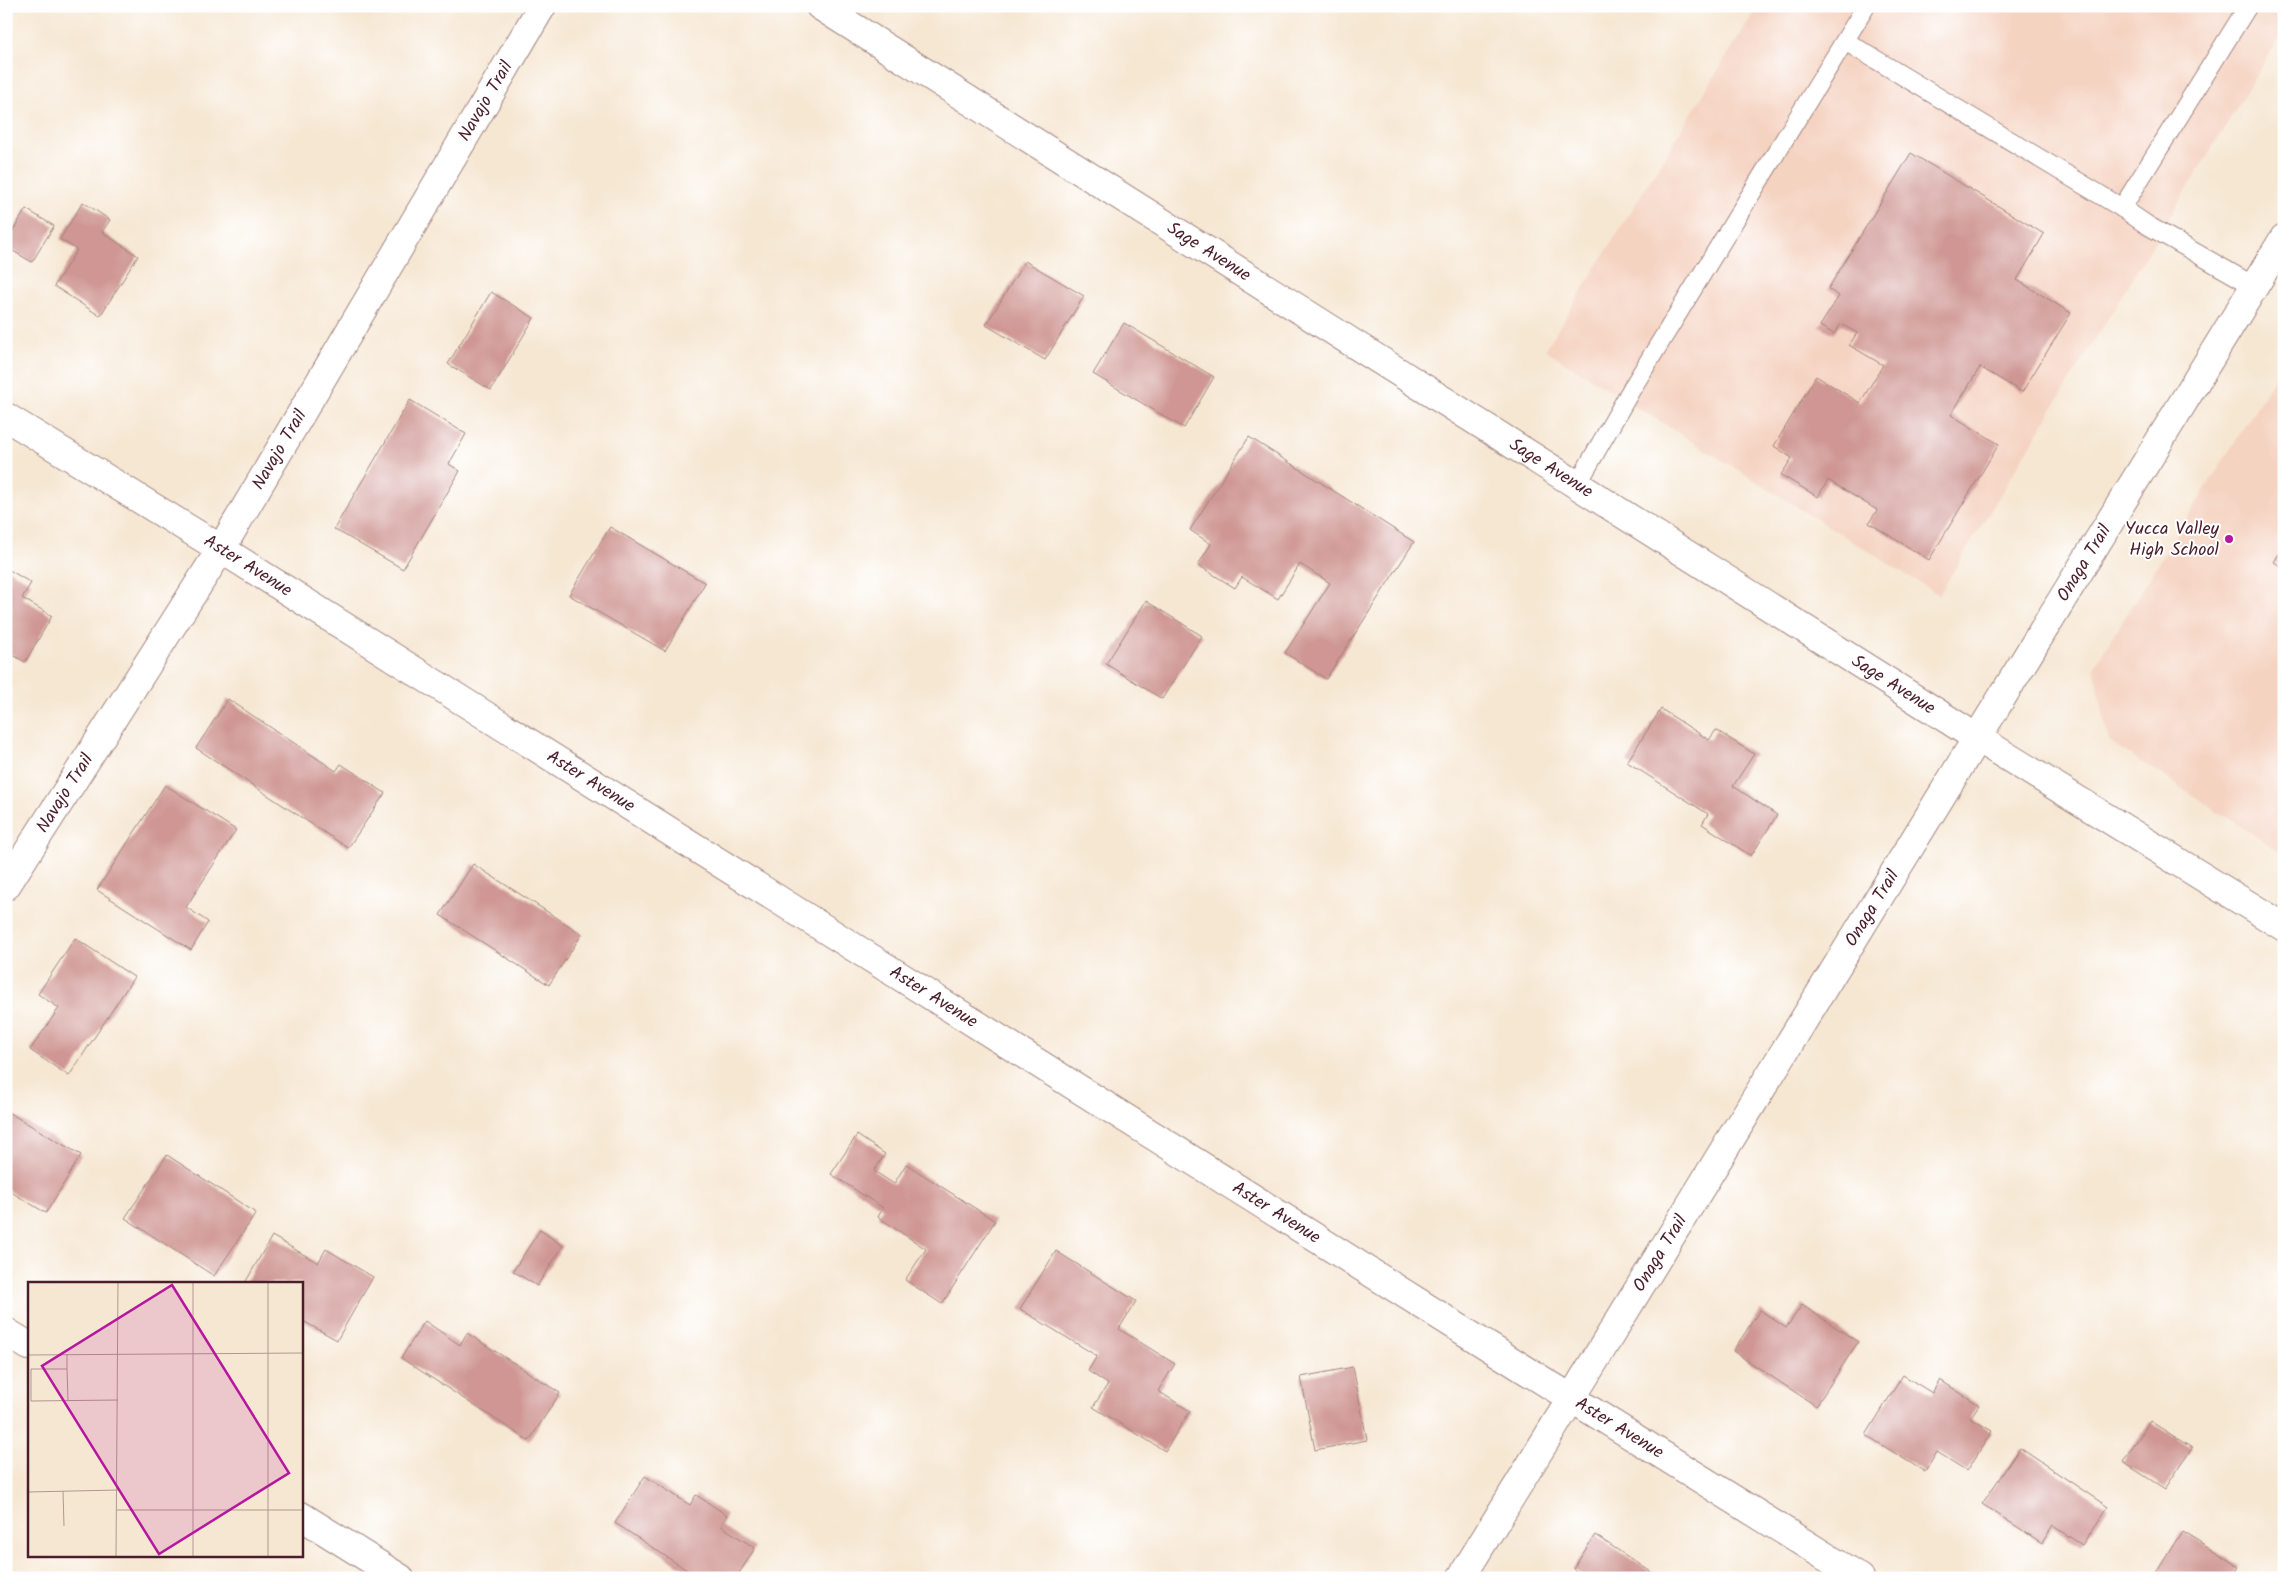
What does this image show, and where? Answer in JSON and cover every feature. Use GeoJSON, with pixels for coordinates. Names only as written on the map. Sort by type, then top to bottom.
{"type":"FeatureCollection","features":[{"type":"Feature","properties":{"kind":"street","name":"Navajo Trail"},"geometry":{"type":"LineString","coordinates":[[6,886],[220,549],[542,6]]}},
{"type":"Feature","properties":{"kind":"street","name":"Sage Avenue"},"geometry":{"type":"LineString","coordinates":[[820,6],[1977,738],[2284,927]]}},
{"type":"Feature","properties":{"kind":"street","name":"Onaga Trail"},"geometry":{"type":"LineString","coordinates":[[1460,1578],[2284,238]]}},
{"type":"Feature","properties":{"kind":"street","name":"Aster Avenue"},"geometry":{"type":"LineString","coordinates":[[6,417],[220,549],[1860,1578]]}},
{"type":"Feature","properties":{"kind":"street"},"geometry":{"type":"LineString","coordinates":[[6,1332],[28,1345]]}},
{"type":"Feature","properties":{"kind":"street"},"geometry":{"type":"LineString","coordinates":[[302,1517],[400,1578]]}},
{"type":"Feature","properties":{"kind":"lane"},"geometry":{"type":"LineString","coordinates":[[1577,485],[1631,390],[1866,6]]}},
{"type":"Feature","properties":{"kind":"lane"},"geometry":{"type":"LineString","coordinates":[[2122,208],[2248,6]]}},
{"type":"Feature","properties":{"kind":"lane"},"geometry":{"type":"LineString","coordinates":[[1845,41],[2122,208],[2147,225],[2254,286]]}},
{"type":"Feature","properties":{"kind":"shaded area"},"geometry":{"type":"Polygon","coordinates":[[[1758,6],[2284,6],[2284,30],[1939,595],[1545,350],[1758,6]]]}},
{"type":"Feature","properties":{"kind":"shaded area","name":"Yucca Valley High School"},"geometry":{"type":"Polygon","coordinates":[[[2284,363],[2284,854],[2109,741],[2094,667],[2284,363]]]}},
{"type":"Feature","properties":{"kind":"building"},"geometry":{"type":"Polygon","coordinates":[[[1911,153],[2044,234],[2017,280],[2071,313],[2022,392],[1980,367],[1951,415],[1999,444],[1929,560],[1869,523],[1877,510],[1828,480],[1818,497],[1781,475],[1792,458],[1774,446],[1816,376],[1860,403],[1883,365],[1849,345],[1857,333],[1841,324],[1834,334],[1820,326],[1839,296],[1828,289],[1911,153]]]}},
{"type":"Feature","properties":{"kind":"building"},"geometry":{"type":"Polygon","coordinates":[[[83,202],[110,220],[102,232],[138,256],[100,316],[54,286],[77,250],[60,239],[83,202]]]}},
{"type":"Feature","properties":{"kind":"building"},"geometry":{"type":"Polygon","coordinates":[[[26,209],[54,226],[32,262],[6,247],[6,242],[26,209]]]}},
{"type":"Feature","properties":{"kind":"building"},"geometry":{"type":"Polygon","coordinates":[[[1025,261],[1084,296],[1045,360],[986,325],[1025,261]]]}},
{"type":"Feature","properties":{"kind":"building"},"geometry":{"type":"Polygon","coordinates":[[[491,292],[534,318],[491,390],[448,364],[491,292]]]}},
{"type":"Feature","properties":{"kind":"building"},"geometry":{"type":"Polygon","coordinates":[[[1124,323],[1214,377],[1184,428],[1093,374],[1124,323]]]}},
{"type":"Feature","properties":{"kind":"building"},"geometry":{"type":"Polygon","coordinates":[[[410,400],[466,434],[449,464],[460,471],[403,569],[334,529],[410,400]]]}},
{"type":"Feature","properties":{"kind":"building"},"geometry":{"type":"Polygon","coordinates":[[[1249,437],[1414,542],[1326,679],[1285,653],[1330,583],[1300,564],[1278,599],[1242,577],[1235,588],[1198,565],[1211,544],[1190,530],[1249,437]]]}},
{"type":"Feature","properties":{"kind":"building"},"geometry":{"type":"Polygon","coordinates":[[[610,527],[705,583],[665,651],[569,595],[610,527]]]}},
{"type":"Feature","properties":{"kind":"building"},"geometry":{"type":"Polygon","coordinates":[[[2284,546],[2284,568],[2274,562],[2284,546]]]}},
{"type":"Feature","properties":{"kind":"building"},"geometry":{"type":"Polygon","coordinates":[[[6,568],[31,583],[22,598],[52,616],[25,662],[6,651],[6,568]]]}},
{"type":"Feature","properties":{"kind":"building"},"geometry":{"type":"Polygon","coordinates":[[[1146,601],[1202,636],[1162,699],[1106,664],[1146,601]]]}},
{"type":"Feature","properties":{"kind":"building"},"geometry":{"type":"Polygon","coordinates":[[[228,699],[336,771],[341,764],[385,793],[348,848],[196,748],[228,699]]]}},
{"type":"Feature","properties":{"kind":"building"},"geometry":{"type":"Polygon","coordinates":[[[1661,709],[1709,740],[1716,730],[1754,754],[1733,786],[1777,815],[1751,856],[1702,824],[1708,814],[1627,762],[1661,709]]]}},
{"type":"Feature","properties":{"kind":"building"},"geometry":{"type":"Polygon","coordinates":[[[165,785],[236,830],[186,907],[208,922],[191,950],[97,890],[165,785]]]}},
{"type":"Feature","properties":{"kind":"building"},"geometry":{"type":"Polygon","coordinates":[[[473,864],[582,934],[549,985],[440,915],[473,864]]]}},
{"type":"Feature","properties":{"kind":"building"},"geometry":{"type":"Polygon","coordinates":[[[75,938],[134,977],[69,1076],[30,1050],[59,1008],[38,994],[75,938]]]}},
{"type":"Feature","properties":{"kind":"building"},"geometry":{"type":"Polygon","coordinates":[[[6,1111],[81,1155],[46,1213],[6,1189],[6,1111]]]}},
{"type":"Feature","properties":{"kind":"building"},"geometry":{"type":"Polygon","coordinates":[[[857,1135],[885,1154],[874,1171],[894,1184],[906,1164],[995,1221],[942,1304],[905,1280],[926,1249],[878,1217],[883,1208],[831,1174],[857,1135]]]}},
{"type":"Feature","properties":{"kind":"building"},"geometry":{"type":"Polygon","coordinates":[[[167,1155],[256,1213],[214,1276],[125,1218],[167,1155]]]}},
{"type":"Feature","properties":{"kind":"building"},"geometry":{"type":"Polygon","coordinates":[[[540,1230],[563,1246],[537,1286],[513,1271],[540,1230]]]}},
{"type":"Feature","properties":{"kind":"building"},"geometry":{"type":"Polygon","coordinates":[[[272,1236],[318,1263],[326,1249],[373,1277],[337,1340],[302,1321],[302,1282],[246,1282],[272,1236]]]}},
{"type":"Feature","properties":{"kind":"building"},"geometry":{"type":"Polygon","coordinates":[[[1056,1251],[1136,1301],[1119,1329],[1175,1364],[1158,1391],[1190,1411],[1165,1451],[1093,1407],[1108,1384],[1088,1371],[1097,1356],[1020,1309],[1056,1251]]]}},
{"type":"Feature","properties":{"kind":"building"},"geometry":{"type":"Polygon","coordinates":[[[1802,1305],[1858,1342],[1816,1406],[1733,1351],[1760,1310],[1786,1328],[1802,1305]]]}},
{"type":"Feature","properties":{"kind":"building"},"geometry":{"type":"Polygon","coordinates":[[[425,1321],[460,1345],[467,1333],[560,1393],[529,1441],[401,1358],[425,1321]]]}},
{"type":"Feature","properties":{"kind":"building"},"geometry":{"type":"Polygon","coordinates":[[[1353,1367],[1367,1440],[1315,1450],[1301,1377],[1353,1367]]]}},
{"type":"Feature","properties":{"kind":"building"},"geometry":{"type":"Polygon","coordinates":[[[1903,1375],[1932,1393],[1940,1380],[1979,1405],[1970,1418],[1992,1431],[1967,1471],[1937,1452],[1925,1472],[1866,1435],[1903,1375]]]}},
{"type":"Feature","properties":{"kind":"building"},"geometry":{"type":"Polygon","coordinates":[[[2150,1421],[2192,1448],[2165,1489],[2123,1462],[2150,1421]]]}},
{"type":"Feature","properties":{"kind":"building"},"geometry":{"type":"Polygon","coordinates":[[[2020,1448],[2108,1507],[2082,1545],[2053,1526],[2042,1543],[1982,1504],[2020,1448]]]}},
{"type":"Feature","properties":{"kind":"building"},"geometry":{"type":"Polygon","coordinates":[[[645,1476],[690,1505],[696,1495],[727,1515],[721,1526],[755,1548],[736,1578],[699,1578],[615,1523],[645,1476]]]}},
{"type":"Feature","properties":{"kind":"building"},"geometry":{"type":"Polygon","coordinates":[[[2182,1531],[2239,1566],[2231,1578],[2153,1578],[2182,1531]]]}},
{"type":"Feature","properties":{"kind":"building"},"geometry":{"type":"Polygon","coordinates":[[[1595,1535],[1660,1578],[1585,1578],[1573,1569],[1595,1535]]]}},
{"type":"Feature","properties":{"kind":"place","name":"Yucca Valley High School"},"geometry":{"type":"Point","coordinates":[2229,539]}}]}
